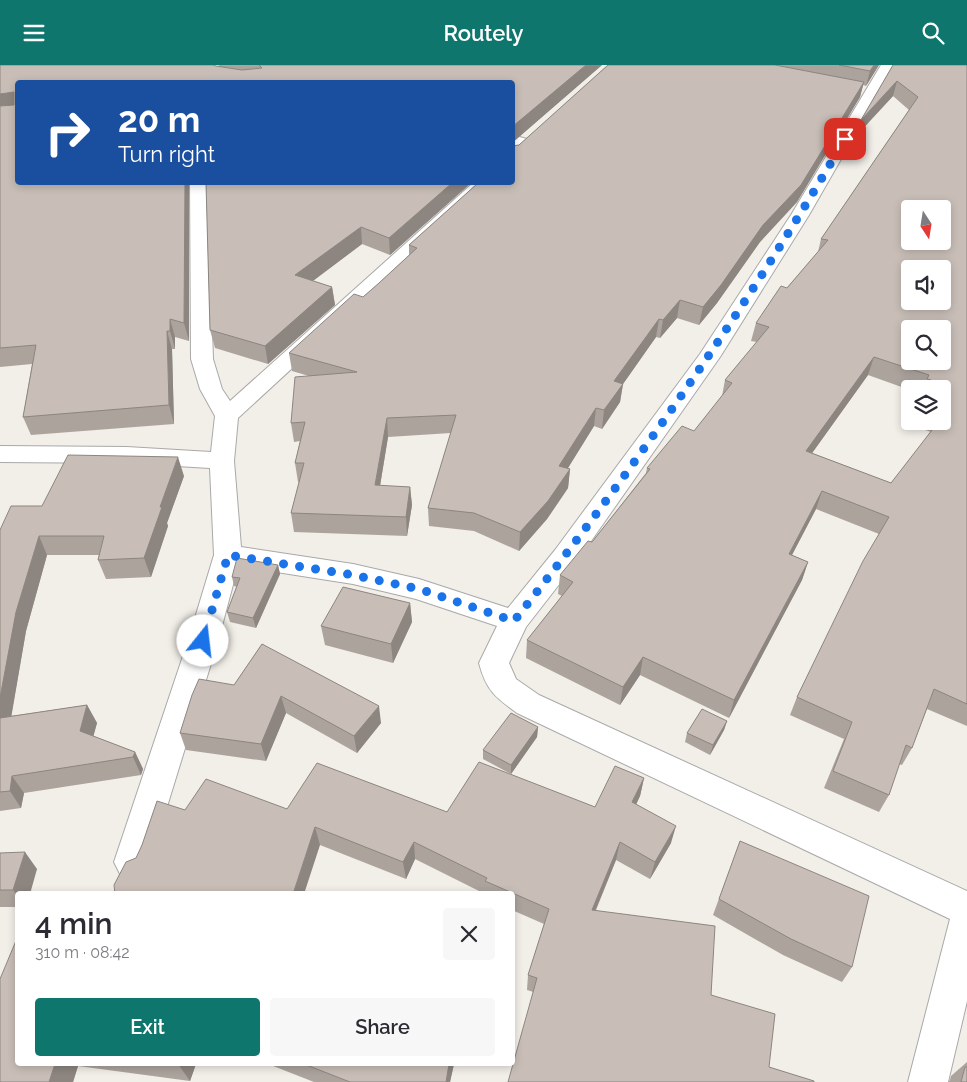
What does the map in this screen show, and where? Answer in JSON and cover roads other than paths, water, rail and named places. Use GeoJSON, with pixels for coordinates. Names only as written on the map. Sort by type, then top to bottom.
{"type":"FeatureCollection","features":[{"type":"Feature","properties":{"kind":"street"},"geometry":{"type":"LineString","coordinates":[[888,65],[862,91],[800,215],[709,357],[566,557],[514,621],[494,663],[498,677],[505,688],[517,698],[967,909]]}},
{"type":"Feature","properties":{"kind":"street"},"geometry":{"type":"LineString","coordinates":[[519,141],[540,131]]}},
{"type":"Feature","properties":{"kind":"street"},"geometry":{"type":"LineString","coordinates":[[132,862],[203,641],[228,555],[222,461],[227,416],[211,389],[202,359],[198,185]]}},
{"type":"Feature","properties":{"kind":"street"},"geometry":{"type":"LineString","coordinates":[[227,416],[481,185]]}},
{"type":"Feature","properties":{"kind":"street"},"geometry":{"type":"LineString","coordinates":[[0,454],[127,455],[222,461]]}},
{"type":"Feature","properties":{"kind":"street"},"geometry":{"type":"LineString","coordinates":[[228,555],[353,575],[419,589],[514,621]]}},
{"type":"Feature","properties":{"kind":"street"},"geometry":{"type":"LineString","coordinates":[[928,1082],[967,922]]}}]}
